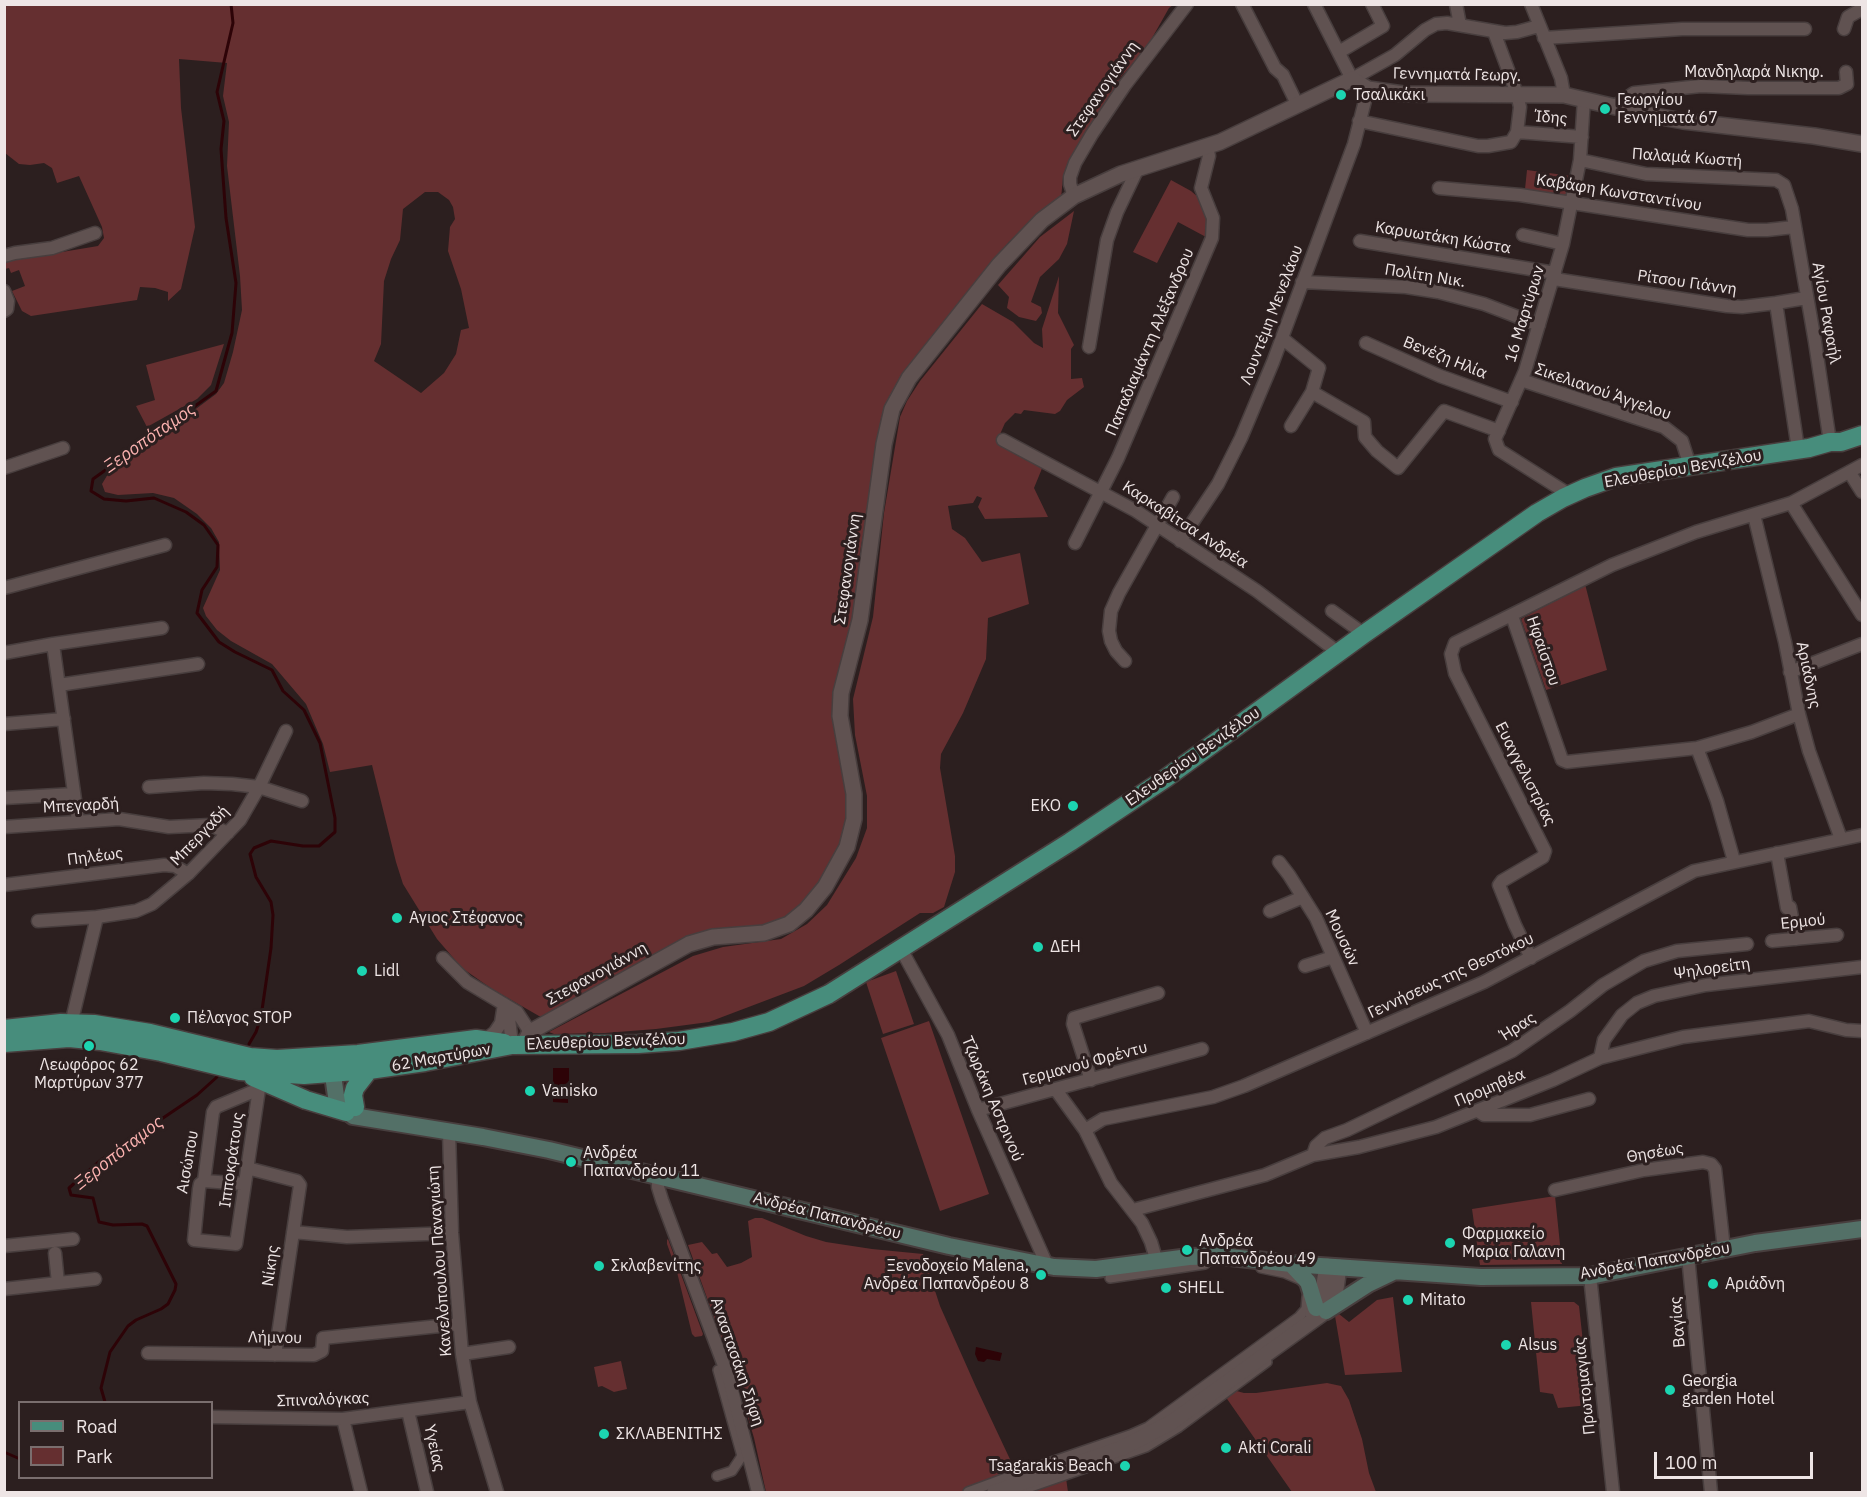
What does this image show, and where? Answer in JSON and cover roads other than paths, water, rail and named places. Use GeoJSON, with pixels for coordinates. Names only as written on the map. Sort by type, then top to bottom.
{"type":"FeatureCollection","features":[{"type":"Feature","properties":{"kind":"main road","name":"Ελευθερίου Βενιζέλου"},"geometry":{"type":"LineString","coordinates":[[522,1040],[654,1044],[733,1032],[782,1017],[812,1003],[901,949],[1156,785],[1364,634],[1537,513],[1570,495],[1616,477],[1841,442],[1863,435]]}},
{"type":"Feature","properties":{"kind":"main road","name":"62 Μαρτύρων"},"geometry":{"type":"LineString","coordinates":[[4,1029],[150,1033],[263,1058],[338,1064],[369,1070],[482,1052],[522,1040]]}},
{"type":"Feature","properties":{"kind":"main road","name":"62 Μαρτύρων"},"geometry":{"type":"LineString","coordinates":[[4,1043],[70,1030],[240,1071],[292,1076],[338,1064],[465,1040],[522,1040]]}},
{"type":"Feature","properties":{"kind":"main road"},"geometry":{"type":"LineString","coordinates":[[338,1064],[336,1096],[356,1113]]}},
{"type":"Feature","properties":{"kind":"main road"},"geometry":{"type":"LineString","coordinates":[[356,1113],[353,1095],[355,1088],[369,1070]]}},
{"type":"Feature","properties":{"kind":"main road"},"geometry":{"type":"LineString","coordinates":[[240,1071],[259,1084],[306,1100],[356,1113]]}},
{"type":"Feature","properties":{"kind":"main road","name":"Ανδρέα Παπανδρέου"},"geometry":{"type":"LineString","coordinates":[[356,1113],[549,1150],[949,1246],[1047,1265],[1096,1269],[1222,1256],[1333,1267],[1390,1276],[1590,1276],[1724,1248],[1863,1229]]}},
{"type":"Feature","properties":{"kind":"main road"},"geometry":{"type":"LineString","coordinates":[[1291,1264],[1307,1280],[1321,1310],[1368,1284],[1390,1276]]}},
{"type":"Feature","properties":{"kind":"street","name":"Στεφανογιάννη"},"geometry":{"type":"LineString","coordinates":[[522,1040],[696,941],[713,937],[764,933],[783,927],[803,914],[825,887],[847,847],[854,819],[853,787],[840,716],[841,693],[860,620],[884,444],[892,410],[909,378],[999,265],[1042,220],[1074,196],[1070,177],[1075,163],[1092,134],[1114,99],[1187,4]]}},
{"type":"Feature","properties":{"kind":"street"},"geometry":{"type":"LineString","coordinates":[[1242,4],[1275,68],[1283,75],[1298,106]]}},
{"type":"Feature","properties":{"kind":"street"},"geometry":{"type":"LineString","coordinates":[[1314,4],[1352,79]]}},
{"type":"Feature","properties":{"kind":"street"},"geometry":{"type":"LineString","coordinates":[[1339,52],[1383,26],[1372,4]]}},
{"type":"Feature","properties":{"kind":"street"},"geometry":{"type":"LineString","coordinates":[[1456,4],[1460,25]]}},
{"type":"Feature","properties":{"kind":"street"},"geometry":{"type":"LineString","coordinates":[[1531,4],[1561,78],[1564,95]]}},
{"type":"Feature","properties":{"kind":"street"},"geometry":{"type":"LineString","coordinates":[[1844,29],[1848,17],[1863,9]]}},
{"type":"Feature","properties":{"kind":"street"},"geometry":{"type":"LineString","coordinates":[[1074,196],[1092,186],[1138,168],[1207,146],[1298,106],[1395,55],[1425,30],[1436,24],[1447,23],[1494,32],[1517,32],[1539,26]]}},
{"type":"Feature","properties":{"kind":"street"},"geometry":{"type":"LineString","coordinates":[[1544,38],[1682,29],[1805,29]]}},
{"type":"Feature","properties":{"kind":"street"},"geometry":{"type":"LineString","coordinates":[[1494,32],[1520,106],[1516,136]]}},
{"type":"Feature","properties":{"kind":"street","name":"Μανδηλαρά Νικηφ."},"geometry":{"type":"LineString","coordinates":[[1615,106],[1634,93],[1701,86],[1839,88],[1847,84],[1846,72]]}},
{"type":"Feature","properties":{"kind":"street","name":"Γεννηματά Γεωργ."},"geometry":{"type":"LineString","coordinates":[[1352,79],[1368,89],[1413,94],[1564,95],[1650,116],[1863,144]]}},
{"type":"Feature","properties":{"kind":"street","name":"Λουντέμη Μενελάου"},"geometry":{"type":"LineString","coordinates":[[1180,541],[1218,484],[1236,448],[1282,338],[1353,144],[1368,89]]}},
{"type":"Feature","properties":{"kind":"street","name":"16 Μαρτύρων"},"geometry":{"type":"LineString","coordinates":[[1499,431],[1521,380],[1555,276],[1580,160],[1584,99]]}},
{"type":"Feature","properties":{"kind":"street","name":"Ίδης"},"geometry":{"type":"LineString","coordinates":[[1359,121],[1478,146],[1498,145],[1516,136],[1582,137]]}},
{"type":"Feature","properties":{"kind":"street","name":"Παπαδιαμάντη Αλέξανδρου"},"geometry":{"type":"LineString","coordinates":[[1075,543],[1126,441],[1212,237],[1213,218],[1201,188],[1209,156],[1207,146]]}},
{"type":"Feature","properties":{"kind":"street","name":"Παλαμά Κωστή"},"geometry":{"type":"LineString","coordinates":[[1580,160],[1646,174],[1776,180],[1787,189]]}},
{"type":"Feature","properties":{"kind":"street"},"geometry":{"type":"LineString","coordinates":[[1089,347],[1107,240],[1117,212],[1138,168]]}},
{"type":"Feature","properties":{"kind":"street","name":"Καβάφη Κωνσταντίνου"},"geometry":{"type":"LineString","coordinates":[[1439,188],[1520,195],[1755,231],[1794,227]]}},
{"type":"Feature","properties":{"kind":"street","name":"Αγίου Ραφαήλ"},"geometry":{"type":"LineString","coordinates":[[1787,189],[1815,342],[1830,442]]}},
{"type":"Feature","properties":{"kind":"street"},"geometry":{"type":"LineString","coordinates":[[4,256],[15,252],[52,248],[95,233]]}},
{"type":"Feature","properties":{"kind":"street"},"geometry":{"type":"LineString","coordinates":[[1523,236],[1563,243]]}},
{"type":"Feature","properties":{"kind":"street","name":"Καρυωτάκη Κώστα"},"geometry":{"type":"LineString","coordinates":[[1360,241],[1555,276]]}},
{"type":"Feature","properties":{"kind":"street","name":"Ρίτσου Γιάννη"},"geometry":{"type":"LineString","coordinates":[[1555,276],[1727,306],[1750,306],[1806,298]]}},
{"type":"Feature","properties":{"kind":"street","name":"Πολίτη Νικ."},"geometry":{"type":"LineString","coordinates":[[1302,282],[1406,287],[1438,292],[1484,304],[1539,325]]}},
{"type":"Feature","properties":{"kind":"street"},"geometry":{"type":"LineString","coordinates":[[4,291],[8,305],[4,311]]}},
{"type":"Feature","properties":{"kind":"street"},"geometry":{"type":"LineString","coordinates":[[1776,303],[1798,449]]}},
{"type":"Feature","properties":{"kind":"street"},"geometry":{"type":"LineString","coordinates":[[1282,338],[1319,368],[1312,392],[1291,426]]}},
{"type":"Feature","properties":{"kind":"street","name":"Βενέζη Ηλία"},"geometry":{"type":"LineString","coordinates":[[1366,343],[1440,376],[1512,402]]}},
{"type":"Feature","properties":{"kind":"street","name":"Σικελιανού Άγγελου"},"geometry":{"type":"LineString","coordinates":[[1521,380],[1664,427],[1682,441],[1690,466]]}},
{"type":"Feature","properties":{"kind":"street"},"geometry":{"type":"LineString","coordinates":[[1312,392],[1364,422],[1365,437],[1377,451],[1398,468],[1444,411],[1499,431],[1495,439],[1498,450],[1570,495]]}},
{"type":"Feature","properties":{"kind":"street","name":"Καρκαβίτσα Ανδρέα"},"geometry":{"type":"LineString","coordinates":[[1003,440],[1102,492],[1157,525],[1257,591],[1339,653]]}},
{"type":"Feature","properties":{"kind":"street"},"geometry":{"type":"LineString","coordinates":[[4,468],[63,448]]}},
{"type":"Feature","properties":{"kind":"street","name":"Ηφαίστου"},"geometry":{"type":"LineString","coordinates":[[1799,714],[1752,732],[1697,748],[1567,762],[1562,760],[1512,616],[1612,565],[1696,531],[1791,503],[1863,465]]}},
{"type":"Feature","properties":{"kind":"street"},"geometry":{"type":"LineString","coordinates":[[1850,473],[1863,492]]}},
{"type":"Feature","properties":{"kind":"street"},"geometry":{"type":"LineString","coordinates":[[1125,661],[1111,641],[1109,631],[1111,611],[1173,497]]}},
{"type":"Feature","properties":{"kind":"street"},"geometry":{"type":"LineString","coordinates":[[1791,503],[1863,615]]}},
{"type":"Feature","properties":{"kind":"street","name":"Αριάδνης"},"geometry":{"type":"LineString","coordinates":[[1754,515],[1799,714],[1809,751],[1841,839]]}},
{"type":"Feature","properties":{"kind":"street"},"geometry":{"type":"LineString","coordinates":[[4,588],[165,545]]}},
{"type":"Feature","properties":{"kind":"street"},"geometry":{"type":"LineString","coordinates":[[1332,611],[1364,634]]}},
{"type":"Feature","properties":{"kind":"street","name":"Ευαγγελιστρίας"},"geometry":{"type":"LineString","coordinates":[[1512,616],[1459,640],[1452,648],[1451,660],[1455,673],[1545,851],[1543,857],[1499,885],[1531,958]]}},
{"type":"Feature","properties":{"kind":"street"},"geometry":{"type":"LineString","coordinates":[[4,653],[162,628]]}},
{"type":"Feature","properties":{"kind":"street"},"geometry":{"type":"LineString","coordinates":[[53,644],[78,821]]}},
{"type":"Feature","properties":{"kind":"street"},"geometry":{"type":"LineString","coordinates":[[1790,672],[1863,644]]}},
{"type":"Feature","properties":{"kind":"street"},"geometry":{"type":"LineString","coordinates":[[59,684],[198,664]]}},
{"type":"Feature","properties":{"kind":"street"},"geometry":{"type":"LineString","coordinates":[[4,724],[64,719]]}},
{"type":"Feature","properties":{"kind":"street","name":"Μπεργαδή"},"geometry":{"type":"LineString","coordinates":[[38,921],[97,917],[136,911],[152,903],[188,874],[240,820],[259,788],[286,731]]}},
{"type":"Feature","properties":{"kind":"street"},"geometry":{"type":"LineString","coordinates":[[1697,748],[1717,801],[1734,861]]}},
{"type":"Feature","properties":{"kind":"street"},"geometry":{"type":"LineString","coordinates":[[149,787],[214,783],[259,788],[302,801]]}},
{"type":"Feature","properties":{"kind":"street"},"geometry":{"type":"LineString","coordinates":[[4,798],[74,794]]}},
{"type":"Feature","properties":{"kind":"street","name":"Μπεγαρδή"},"geometry":{"type":"LineString","coordinates":[[4,827],[119,819],[169,827],[206,825],[228,833]]}},
{"type":"Feature","properties":{"kind":"street","name":"Γεννήσεως της Θεοτόκου"},"geometry":{"type":"LineString","coordinates":[[1085,1131],[1100,1120],[1117,1115],[1204,1099],[1228,1092],[1367,1033],[1484,982],[1694,871],[1734,861],[1805,849],[1841,839],[1861,839]]}},
{"type":"Feature","properties":{"kind":"street"},"geometry":{"type":"LineString","coordinates":[[1776,853],[1796,939]]}},
{"type":"Feature","properties":{"kind":"street","name":"Μουσών"},"geometry":{"type":"LineString","coordinates":[[1279,862],[1316,918],[1367,1033]]}},
{"type":"Feature","properties":{"kind":"street","name":"Πηλέως"},"geometry":{"type":"LineString","coordinates":[[4,885],[164,865],[175,866],[188,874]]}},
{"type":"Feature","properties":{"kind":"street"},"geometry":{"type":"LineString","coordinates":[[1270,911],[1303,897]]}},
{"type":"Feature","properties":{"kind":"street"},"geometry":{"type":"LineString","coordinates":[[70,1030],[97,917]]}},
{"type":"Feature","properties":{"kind":"street","name":"Ερμού"},"geometry":{"type":"LineString","coordinates":[[1772,941],[1837,935]]}},
{"type":"Feature","properties":{"kind":"street","name":"Ήρας"},"geometry":{"type":"LineString","coordinates":[[1313,1155],[1316,1146],[1325,1138],[1347,1131],[1512,1051],[1603,985],[1644,961],[1677,951],[1746,944]]}},
{"type":"Feature","properties":{"kind":"street","name":"Τζωράκη Αστρινού"},"geometry":{"type":"LineString","coordinates":[[901,949],[948,1035],[978,1110],[1047,1265]]}},
{"type":"Feature","properties":{"kind":"street"},"geometry":{"type":"LineString","coordinates":[[1305,966],[1333,957]]}},
{"type":"Feature","properties":{"kind":"street"},"geometry":{"type":"LineString","coordinates":[[443,958],[467,982],[517,1012],[522,1040]]}},
{"type":"Feature","properties":{"kind":"street","name":"Ψηλορείτη"},"geometry":{"type":"LineString","coordinates":[[1600,1058],[1604,1040],[1622,1015],[1637,1003],[1654,996],[1706,984],[1863,967]]}},
{"type":"Feature","properties":{"kind":"street"},"geometry":{"type":"LineString","coordinates":[[1091,1080],[1073,1024],[1074,1018],[1158,993]]}},
{"type":"Feature","properties":{"kind":"street"},"geometry":{"type":"LineString","coordinates":[[504,1004],[522,1040]]}},
{"type":"Feature","properties":{"kind":"street"},"geometry":{"type":"LineString","coordinates":[[485,1040],[501,1023],[504,1004]]}},
{"type":"Feature","properties":{"kind":"street","name":"Προμηθέα"},"geometry":{"type":"LineString","coordinates":[[1133,1210],[1265,1174],[1313,1155],[1359,1147],[1454,1121],[1600,1058],[1683,1037],[1809,1021],[1846,1030],[1863,1031]]}},
{"type":"Feature","properties":{"kind":"street","name":"Γερμανού Φρέντυ"},"geometry":{"type":"LineString","coordinates":[[978,1110],[1202,1049]]}},
{"type":"Feature","properties":{"kind":"street","name":"Ιπποκράτους"},"geometry":{"type":"LineString","coordinates":[[236,1244],[259,1084]]}},
{"type":"Feature","properties":{"kind":"street","name":"Αισώπου"},"geometry":{"type":"LineString","coordinates":[[236,1244],[194,1240],[199,1189],[200,1184],[204,1181],[214,1109],[259,1084]]}},
{"type":"Feature","properties":{"kind":"street"},"geometry":{"type":"LineString","coordinates":[[1056,1090],[1085,1131],[1108,1178],[1133,1210],[1149,1237],[1157,1262]]}},
{"type":"Feature","properties":{"kind":"street"},"geometry":{"type":"LineString","coordinates":[[1478,1111],[1484,1115],[1530,1115],[1590,1099]]}},
{"type":"Feature","properties":{"kind":"street","name":"Κανελόπουλου Παναγιώτη"},"geometry":{"type":"LineString","coordinates":[[450,1132],[452,1233],[462,1354],[470,1402],[497,1492]]}},
{"type":"Feature","properties":{"kind":"street","name":"Θησέως"},"geometry":{"type":"LineString","coordinates":[[1555,1190],[1644,1170],[1703,1162],[1711,1164],[1715,1169],[1724,1248]]}},
{"type":"Feature","properties":{"kind":"street","name":"Νίκης"},"geometry":{"type":"LineString","coordinates":[[247,1168],[300,1183],[275,1355]]}},
{"type":"Feature","properties":{"kind":"street","name":"Αναστασάκη Σήφη"},"geometry":{"type":"LineString","coordinates":[[658,1175],[658,1188],[662,1200],[729,1379],[758,1492]]}},
{"type":"Feature","properties":{"kind":"street"},"geometry":{"type":"LineString","coordinates":[[204,1181],[245,1184]]}},
{"type":"Feature","properties":{"kind":"street"},"geometry":{"type":"LineString","coordinates":[[293,1232],[347,1237],[452,1233]]}},
{"type":"Feature","properties":{"kind":"street"},"geometry":{"type":"LineString","coordinates":[[4,1246],[73,1239]]}},
{"type":"Feature","properties":{"kind":"street"},"geometry":{"type":"LineString","coordinates":[[55,1253],[58,1283]]}},
{"type":"Feature","properties":{"kind":"street","name":"Βαγίας"},"geometry":{"type":"LineString","coordinates":[[1688,1256],[1711,1492]]}},
{"type":"Feature","properties":{"kind":"street"},"geometry":{"type":"LineString","coordinates":[[968,1492],[1140,1431],[1170,1412],[1299,1317],[1307,1304],[1305,1286],[1293,1275],[1238,1264],[1204,1264],[1110,1278]]}},
{"type":"Feature","properties":{"kind":"street"},"geometry":{"type":"LineString","coordinates":[[1006,1491],[1122,1448],[1175,1420],[1308,1324],[1337,1290],[1333,1267]]}},
{"type":"Feature","properties":{"kind":"street"},"geometry":{"type":"LineString","coordinates":[[1006,1491],[1128,1454],[1159,1440],[1340,1308],[1390,1276]]}},
{"type":"Feature","properties":{"kind":"street","name":"Πρωτομαγιάς"},"geometry":{"type":"LineString","coordinates":[[1590,1276],[1613,1492]]}},
{"type":"Feature","properties":{"kind":"street"},"geometry":{"type":"LineString","coordinates":[[4,1289],[95,1280]]}},
{"type":"Feature","properties":{"kind":"street","name":"Λήμνου"},"geometry":{"type":"LineString","coordinates":[[148,1353],[314,1355],[320,1353],[323,1348],[323,1338],[459,1324]]}},
{"type":"Feature","properties":{"kind":"street"},"geometry":{"type":"LineString","coordinates":[[462,1354],[510,1347]]}},
{"type":"Feature","properties":{"kind":"street"},"geometry":{"type":"LineString","coordinates":[[717,1476],[732,1471],[742,1456],[718,1370]]}},
{"type":"Feature","properties":{"kind":"street","name":"Σπιναλόγκας"},"geometry":{"type":"LineString","coordinates":[[213,1418],[344,1419],[470,1402]]}},
{"type":"Feature","properties":{"kind":"street","name":"Υγείας"},"geometry":{"type":"LineString","coordinates":[[408,1412],[427,1492]]}},
{"type":"Feature","properties":{"kind":"street"},"geometry":{"type":"LineString","coordinates":[[344,1419],[360,1492]]}},
{"type":"Feature","properties":{"kind":"waterway","name":"Ξεροπόταμος"},"geometry":{"type":"LineString","coordinates":[[231,4],[233,23],[217,92],[224,121],[221,149],[226,218],[236,283],[232,333],[216,391],[93,479],[91,491],[104,499],[126,501],[154,498],[186,512],[204,525],[218,545],[217,567],[202,590],[197,613],[219,642],[272,670],[283,691],[304,710],[320,743],[335,818],[335,832],[319,846],[271,841],[254,848],[250,854],[256,877],[271,902],[273,915],[271,948],[261,1017],[249,1044]]}},
{"type":"Feature","properties":{"kind":"waterway","name":"Ξεροπόταμος"},"geometry":{"type":"LineString","coordinates":[[105,1401],[101,1388],[110,1352],[128,1326],[168,1304],[176,1284],[147,1226],[142,1224],[113,1225],[99,1222],[93,1198],[71,1195],[69,1188],[101,1160],[197,1095],[217,1077]]}},
{"type":"Feature","properties":{"kind":"waterway","name":"Ξεροπόταμος"},"geometry":{"type":"LineString","coordinates":[[4,1452],[18,1458]]}},
{"type":"Feature","properties":{"kind":"place","name":"Τσαλικάκι"},"geometry":{"type":"Point","coordinates":[1341,95]}},
{"type":"Feature","properties":{"kind":"place","name":"Γεωργίου Γεννηματά 67"},"geometry":{"type":"Point","coordinates":[1605,109]}},
{"type":"Feature","properties":{"kind":"place","name":"EKO"},"geometry":{"type":"Point","coordinates":[1073,806]}},
{"type":"Feature","properties":{"kind":"place","name":"Αγιος Στέφανος"},"geometry":{"type":"Point","coordinates":[397,918]}},
{"type":"Feature","properties":{"kind":"place","name":"ΔΕΗ"},"geometry":{"type":"Point","coordinates":[1038,947]}},
{"type":"Feature","properties":{"kind":"place","name":"Lidl"},"geometry":{"type":"Point","coordinates":[362,971]}},
{"type":"Feature","properties":{"kind":"place","name":"Πέλαγος STOP"},"geometry":{"type":"Point","coordinates":[175,1018]}},
{"type":"Feature","properties":{"kind":"place","name":"Λεωφόρος 62 Μαρτύρων 377"},"geometry":{"type":"Point","coordinates":[89,1046]}},
{"type":"Feature","properties":{"kind":"place","name":"Vanisko"},"geometry":{"type":"Point","coordinates":[530,1091]}},
{"type":"Feature","properties":{"kind":"place","name":"Ανδρέα Παπανδρέου 11"},"geometry":{"type":"Point","coordinates":[571,1162]}},
{"type":"Feature","properties":{"kind":"place","name":"Φαρμακείο Μαρια Γαλανη"},"geometry":{"type":"Point","coordinates":[1450,1243]}},
{"type":"Feature","properties":{"kind":"place","name":"Ανδρέα Παπανδρέου 49"},"geometry":{"type":"Point","coordinates":[1187,1250]}},
{"type":"Feature","properties":{"kind":"place","name":"Σκλαβενίτης"},"geometry":{"type":"Point","coordinates":[599,1266]}},
{"type":"Feature","properties":{"kind":"place","name":"Ξενοδοχείο Malena, Ανδρέα Παπανδρέου 8"},"geometry":{"type":"Point","coordinates":[1041,1275]}},
{"type":"Feature","properties":{"kind":"place","name":"Αριάδνη"},"geometry":{"type":"Point","coordinates":[1713,1284]}},
{"type":"Feature","properties":{"kind":"place","name":"SHELL"},"geometry":{"type":"Point","coordinates":[1166,1288]}},
{"type":"Feature","properties":{"kind":"place","name":"Mitato"},"geometry":{"type":"Point","coordinates":[1408,1300]}},
{"type":"Feature","properties":{"kind":"place","name":"Alsus"},"geometry":{"type":"Point","coordinates":[1506,1345]}},
{"type":"Feature","properties":{"kind":"place","name":"Georgia garden Hotel"},"geometry":{"type":"Point","coordinates":[1670,1390]}},
{"type":"Feature","properties":{"kind":"place","name":"ΣΚΛΑΒΕΝΙΤΗΣ"},"geometry":{"type":"Point","coordinates":[604,1434]}},
{"type":"Feature","properties":{"kind":"place","name":"Akti Corali"},"geometry":{"type":"Point","coordinates":[1226,1448]}},
{"type":"Feature","properties":{"kind":"place","name":"Tsagarakis Beach"},"geometry":{"type":"Point","coordinates":[1125,1466]}}]}
